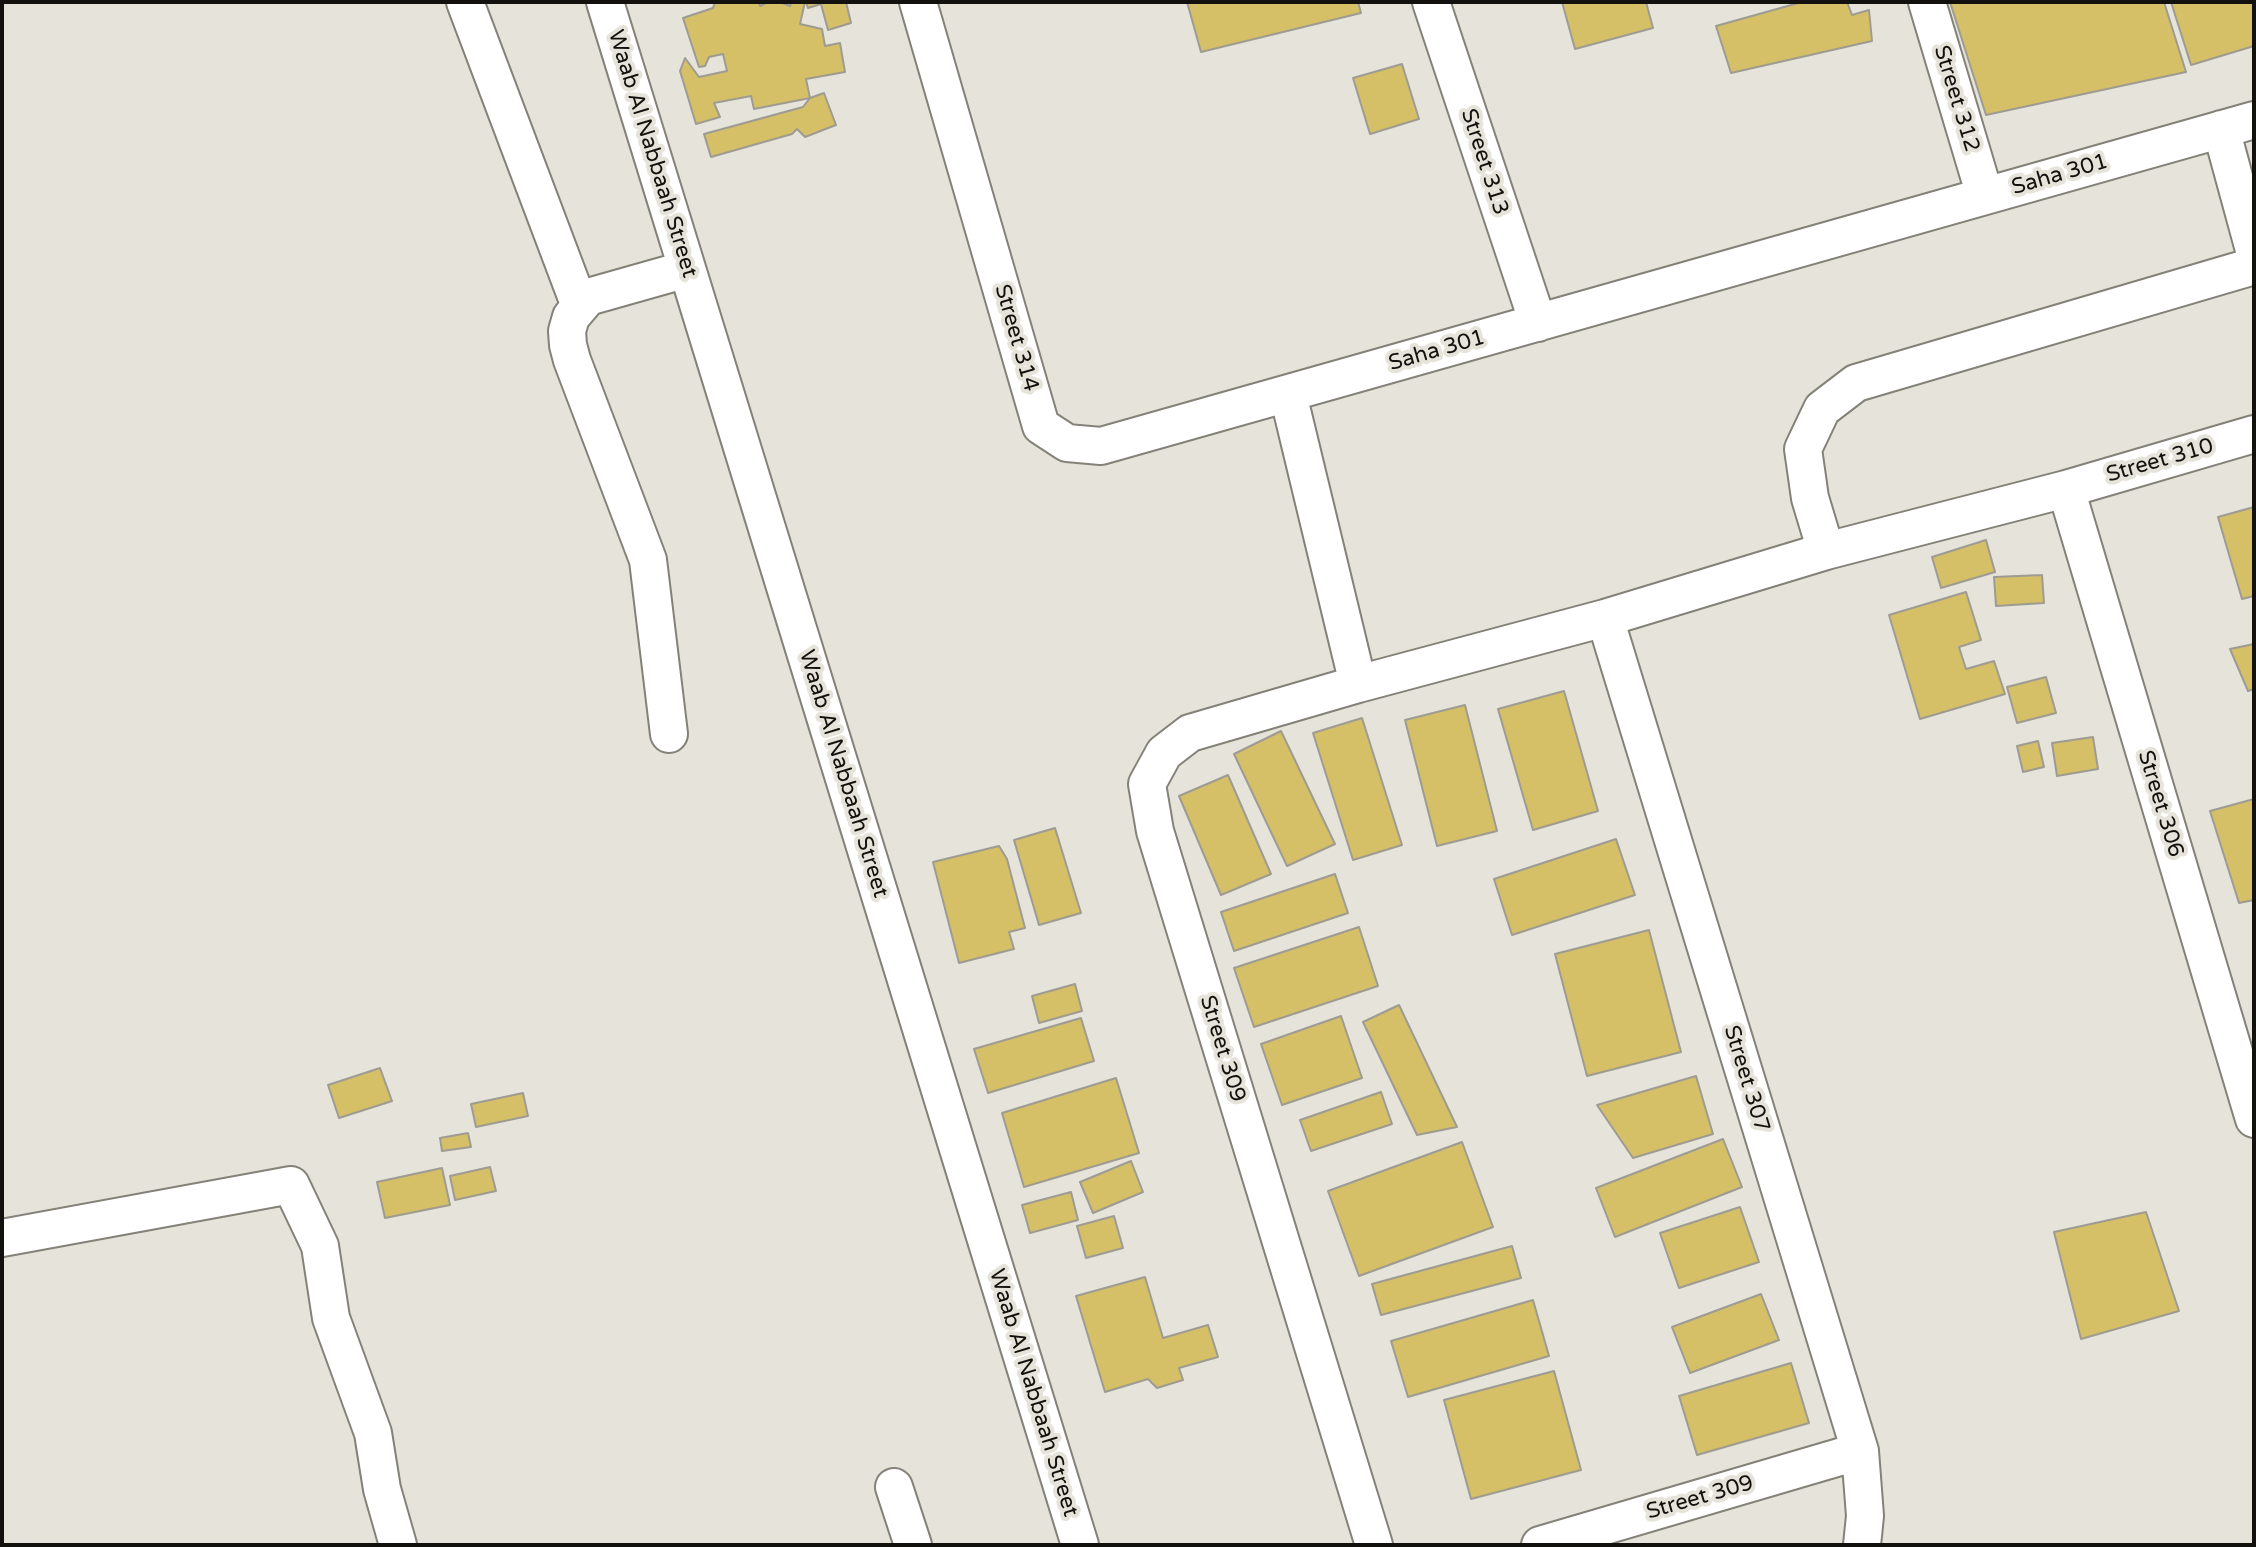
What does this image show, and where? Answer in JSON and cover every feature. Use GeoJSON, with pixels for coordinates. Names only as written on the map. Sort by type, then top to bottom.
{"type":"FeatureCollection","features":[{"type":"Feature","properties":{"kind":"street"},"geometry":{"type":"LineString","coordinates":[[465,2],[579,304]]}},
{"type":"Feature","properties":{"kind":"street","name":"Waab Al Nabbaah Street"},"geometry":{"type":"LineString","coordinates":[[605,2],[1080,1545]]}},
{"type":"Feature","properties":{"kind":"street","name":"Street 314"},"geometry":{"type":"LineString","coordinates":[[918,2],[1041,426],[1067,443],[1101,446],[1288,394]]}},
{"type":"Feature","properties":{"kind":"street","name":"Street 313"},"geometry":{"type":"LineString","coordinates":[[1431,2],[1538,323]]}},
{"type":"Feature","properties":{"kind":"street","name":"Street 312"},"geometry":{"type":"LineString","coordinates":[[1927,2],[1985,196]]}},
{"type":"Feature","properties":{"kind":"street","name":"Saha 301"},"geometry":{"type":"LineString","coordinates":[[1288,394],[2238,125],[2254,250]]}},
{"type":"Feature","properties":{"kind":"street"},"geometry":{"type":"LineString","coordinates":[[1826,551],[1810,498],[1803,449],[1822,409],[1856,383],[2254,266]]}},
{"type":"Feature","properties":{"kind":"street"},"geometry":{"type":"LineString","coordinates":[[669,734],[648,560],[568,345],[567,331],[579,304],[599,293],[687,269]]}},
{"type":"Feature","properties":{"kind":"street"},"geometry":{"type":"LineString","coordinates":[[1288,394],[1358,684],[1605,618],[1826,551],[2066,489]]}},
{"type":"Feature","properties":{"kind":"street","name":"Street 310"},"geometry":{"type":"LineString","coordinates":[[2066,489],[2254,434]]}},
{"type":"Feature","properties":{"kind":"street","name":"Street 306"},"geometry":{"type":"LineString","coordinates":[[2066,489],[2254,1119]]}},
{"type":"Feature","properties":{"kind":"street","name":"Street 307"},"geometry":{"type":"LineString","coordinates":[[1605,618],[1860,1451],[1865,1516],[1862,1545]]}},
{"type":"Feature","properties":{"kind":"street","name":"Street 309"},"geometry":{"type":"LineString","coordinates":[[1358,684],[1190,733],[1164,753],[1147,784],[1155,831],[1374,1545]]}},
{"type":"Feature","properties":{"kind":"street"},"geometry":{"type":"LineString","coordinates":[[2,1238],[291,1185],[320,1246],[331,1318],[373,1433],[382,1489],[398,1545]]}},
{"type":"Feature","properties":{"kind":"street","name":"Street 309"},"geometry":{"type":"LineString","coordinates":[[1540,1545],[1860,1451]]}},
{"type":"Feature","properties":{"kind":"street"},"geometry":{"type":"LineString","coordinates":[[894,1487],[913,1545]]}},
{"type":"Feature","properties":{"kind":"building"},"geometry":{"type":"Polygon","coordinates":[[[715,2],[759,2],[760,6],[780,2],[790,6],[791,2],[805,2],[800,24],[822,29],[825,46],[840,43],[845,72],[806,79],[810,98],[754,109],[751,96],[714,103],[720,117],[696,124],[680,71],[685,58],[699,77],[727,71],[723,54],[709,57],[705,66],[699,67],[683,18],[713,8],[715,2]]]}},
{"type":"Feature","properties":{"kind":"building"},"geometry":{"type":"Polygon","coordinates":[[[806,2],[846,2],[851,23],[828,30],[821,4],[808,8],[806,2]]]}},
{"type":"Feature","properties":{"kind":"building"},"geometry":{"type":"Polygon","coordinates":[[[1187,2],[1358,2],[1361,13],[1201,52],[1187,2]]]}},
{"type":"Feature","properties":{"kind":"building"},"geometry":{"type":"Polygon","coordinates":[[[1562,2],[1646,2],[1653,28],[1575,49],[1562,2]]]}},
{"type":"Feature","properties":{"kind":"building"},"geometry":{"type":"Polygon","coordinates":[[[1802,2],[1847,2],[1852,15],[1869,10],[1872,41],[1731,73],[1716,26],[1802,2]]]}},
{"type":"Feature","properties":{"kind":"building"},"geometry":{"type":"Polygon","coordinates":[[[1950,2],[2164,2],[2186,72],[1986,115],[1950,2]]]}},
{"type":"Feature","properties":{"kind":"building"},"geometry":{"type":"Polygon","coordinates":[[[2171,2],[2254,2],[2254,46],[2191,65],[2171,2]]]}},
{"type":"Feature","properties":{"kind":"building"},"geometry":{"type":"Polygon","coordinates":[[[1402,64],[1419,119],[1370,134],[1353,78],[1402,64]]]}},
{"type":"Feature","properties":{"kind":"building"},"geometry":{"type":"Polygon","coordinates":[[[824,93],[836,125],[805,137],[797,129],[792,134],[711,157],[704,134],[803,107],[810,98],[824,93]]]}},
{"type":"Feature","properties":{"kind":"building"},"geometry":{"type":"Polygon","coordinates":[[[2254,507],[2254,596],[2242,599],[2218,517],[2254,507]]]}},
{"type":"Feature","properties":{"kind":"building"},"geometry":{"type":"Polygon","coordinates":[[[1986,540],[1995,572],[1941,588],[1932,557],[1986,540]]]}},
{"type":"Feature","properties":{"kind":"building"},"geometry":{"type":"Polygon","coordinates":[[[2042,575],[2044,603],[1996,606],[1994,577],[2042,575]]]}},
{"type":"Feature","properties":{"kind":"building"},"geometry":{"type":"Polygon","coordinates":[[[1966,592],[1981,640],[1959,647],[1966,669],[1994,661],[2005,694],[1920,719],[1889,615],[1966,592]]]}},
{"type":"Feature","properties":{"kind":"building"},"geometry":{"type":"Polygon","coordinates":[[[2254,644],[2254,689],[2248,691],[2230,649],[2254,644]]]}},
{"type":"Feature","properties":{"kind":"building"},"geometry":{"type":"Polygon","coordinates":[[[2046,677],[2056,713],[2017,723],[2007,687],[2046,677]]]}},
{"type":"Feature","properties":{"kind":"building"},"geometry":{"type":"Polygon","coordinates":[[[1564,691],[1598,811],[1533,830],[1498,709],[1564,691]]]}},
{"type":"Feature","properties":{"kind":"building"},"geometry":{"type":"Polygon","coordinates":[[[1465,705],[1497,831],[1437,846],[1405,720],[1465,705]]]}},
{"type":"Feature","properties":{"kind":"building"},"geometry":{"type":"Polygon","coordinates":[[[1362,718],[1402,845],[1353,860],[1313,733],[1362,718]]]}},
{"type":"Feature","properties":{"kind":"building"},"geometry":{"type":"Polygon","coordinates":[[[1281,731],[1335,844],[1287,866],[1234,754],[1281,731]]]}},
{"type":"Feature","properties":{"kind":"building"},"geometry":{"type":"Polygon","coordinates":[[[2093,737],[2098,769],[2057,776],[2052,743],[2093,737]]]}},
{"type":"Feature","properties":{"kind":"building"},"geometry":{"type":"Polygon","coordinates":[[[2038,741],[2044,767],[2023,772],[2017,746],[2038,741]]]}},
{"type":"Feature","properties":{"kind":"building"},"geometry":{"type":"Polygon","coordinates":[[[1228,775],[1271,874],[1221,895],[1179,796],[1228,775]]]}},
{"type":"Feature","properties":{"kind":"building"},"geometry":{"type":"Polygon","coordinates":[[[2254,799],[2254,900],[2239,903],[2210,811],[2254,799]]]}},
{"type":"Feature","properties":{"kind":"building"},"geometry":{"type":"Polygon","coordinates":[[[1055,828],[1081,913],[1039,925],[1014,840],[1055,828]]]}},
{"type":"Feature","properties":{"kind":"building"},"geometry":{"type":"Polygon","coordinates":[[[1616,839],[1635,895],[1512,935],[1494,879],[1616,839]]]}},
{"type":"Feature","properties":{"kind":"building"},"geometry":{"type":"Polygon","coordinates":[[[999,846],[1007,859],[1025,928],[1009,932],[1014,949],[959,963],[933,862],[999,846]]]}},
{"type":"Feature","properties":{"kind":"building"},"geometry":{"type":"Polygon","coordinates":[[[1335,874],[1348,913],[1234,951],[1221,912],[1335,874]]]}},
{"type":"Feature","properties":{"kind":"building"},"geometry":{"type":"Polygon","coordinates":[[[1359,927],[1378,986],[1254,1027],[1234,968],[1359,927]]]}},
{"type":"Feature","properties":{"kind":"building"},"geometry":{"type":"Polygon","coordinates":[[[1649,930],[1681,1052],[1587,1076],[1555,954],[1649,930]]]}},
{"type":"Feature","properties":{"kind":"building"},"geometry":{"type":"Polygon","coordinates":[[[1075,984],[1082,1011],[1039,1023],[1032,996],[1075,984]]]}},
{"type":"Feature","properties":{"kind":"building"},"geometry":{"type":"Polygon","coordinates":[[[1399,1005],[1457,1127],[1417,1135],[1363,1022],[1399,1005]]]}},
{"type":"Feature","properties":{"kind":"building"},"geometry":{"type":"Polygon","coordinates":[[[1341,1016],[1362,1078],[1282,1105],[1261,1044],[1341,1016]]]}},
{"type":"Feature","properties":{"kind":"building"},"geometry":{"type":"Polygon","coordinates":[[[1081,1018],[1094,1061],[988,1093],[974,1049],[1081,1018]]]}},
{"type":"Feature","properties":{"kind":"building"},"geometry":{"type":"Polygon","coordinates":[[[380,1068],[392,1101],[339,1118],[328,1085],[380,1068]]]}},
{"type":"Feature","properties":{"kind":"building"},"geometry":{"type":"Polygon","coordinates":[[[1696,1076],[1713,1134],[1633,1158],[1597,1105],[1696,1076]]]}},
{"type":"Feature","properties":{"kind":"building"},"geometry":{"type":"Polygon","coordinates":[[[1116,1078],[1139,1153],[1024,1187],[1002,1113],[1116,1078]]]}},
{"type":"Feature","properties":{"kind":"building"},"geometry":{"type":"Polygon","coordinates":[[[1381,1092],[1392,1124],[1311,1151],[1300,1120],[1381,1092]]]}},
{"type":"Feature","properties":{"kind":"building"},"geometry":{"type":"Polygon","coordinates":[[[523,1093],[528,1116],[476,1127],[471,1104],[523,1093]]]}},
{"type":"Feature","properties":{"kind":"building"},"geometry":{"type":"Polygon","coordinates":[[[468,1133],[471,1147],[442,1151],[440,1138],[468,1133]]]}},
{"type":"Feature","properties":{"kind":"building"},"geometry":{"type":"Polygon","coordinates":[[[1723,1139],[1742,1187],[1615,1237],[1596,1188],[1723,1139]]]}},
{"type":"Feature","properties":{"kind":"building"},"geometry":{"type":"Polygon","coordinates":[[[1462,1142],[1493,1227],[1359,1276],[1328,1191],[1462,1142]]]}},
{"type":"Feature","properties":{"kind":"building"},"geometry":{"type":"Polygon","coordinates":[[[1131,1161],[1143,1192],[1093,1213],[1080,1182],[1131,1161]]]}},
{"type":"Feature","properties":{"kind":"building"},"geometry":{"type":"Polygon","coordinates":[[[490,1167],[496,1191],[455,1200],[450,1176],[490,1167]]]}},
{"type":"Feature","properties":{"kind":"building"},"geometry":{"type":"Polygon","coordinates":[[[442,1168],[450,1205],[385,1218],[377,1182],[442,1168]]]}},
{"type":"Feature","properties":{"kind":"building"},"geometry":{"type":"Polygon","coordinates":[[[1071,1192],[1078,1220],[1030,1233],[1022,1205],[1071,1192]]]}},
{"type":"Feature","properties":{"kind":"building"},"geometry":{"type":"Polygon","coordinates":[[[1740,1207],[1759,1262],[1679,1288],[1660,1233],[1740,1207]]]}},
{"type":"Feature","properties":{"kind":"building"},"geometry":{"type":"Polygon","coordinates":[[[2146,1212],[2179,1311],[2081,1339],[2054,1232],[2146,1212]]]}},
{"type":"Feature","properties":{"kind":"building"},"geometry":{"type":"Polygon","coordinates":[[[1114,1216],[1123,1248],[1086,1258],[1077,1226],[1114,1216]]]}},
{"type":"Feature","properties":{"kind":"building"},"geometry":{"type":"Polygon","coordinates":[[[1512,1246],[1521,1278],[1381,1315],[1372,1284],[1512,1246]]]}},
{"type":"Feature","properties":{"kind":"building"},"geometry":{"type":"Polygon","coordinates":[[[1145,1277],[1163,1338],[1208,1325],[1218,1357],[1179,1368],[1183,1380],[1157,1388],[1148,1379],[1105,1392],[1076,1296],[1145,1277]]]}},
{"type":"Feature","properties":{"kind":"building"},"geometry":{"type":"Polygon","coordinates":[[[1761,1294],[1779,1340],[1690,1373],[1672,1327],[1761,1294]]]}},
{"type":"Feature","properties":{"kind":"building"},"geometry":{"type":"Polygon","coordinates":[[[1533,1300],[1549,1356],[1408,1397],[1391,1341],[1533,1300]]]}},
{"type":"Feature","properties":{"kind":"building"},"geometry":{"type":"Polygon","coordinates":[[[1791,1363],[1809,1423],[1697,1455],[1679,1396],[1791,1363]]]}},
{"type":"Feature","properties":{"kind":"building"},"geometry":{"type":"Polygon","coordinates":[[[1554,1371],[1581,1470],[1471,1499],[1444,1400],[1554,1371]]]}}]}
